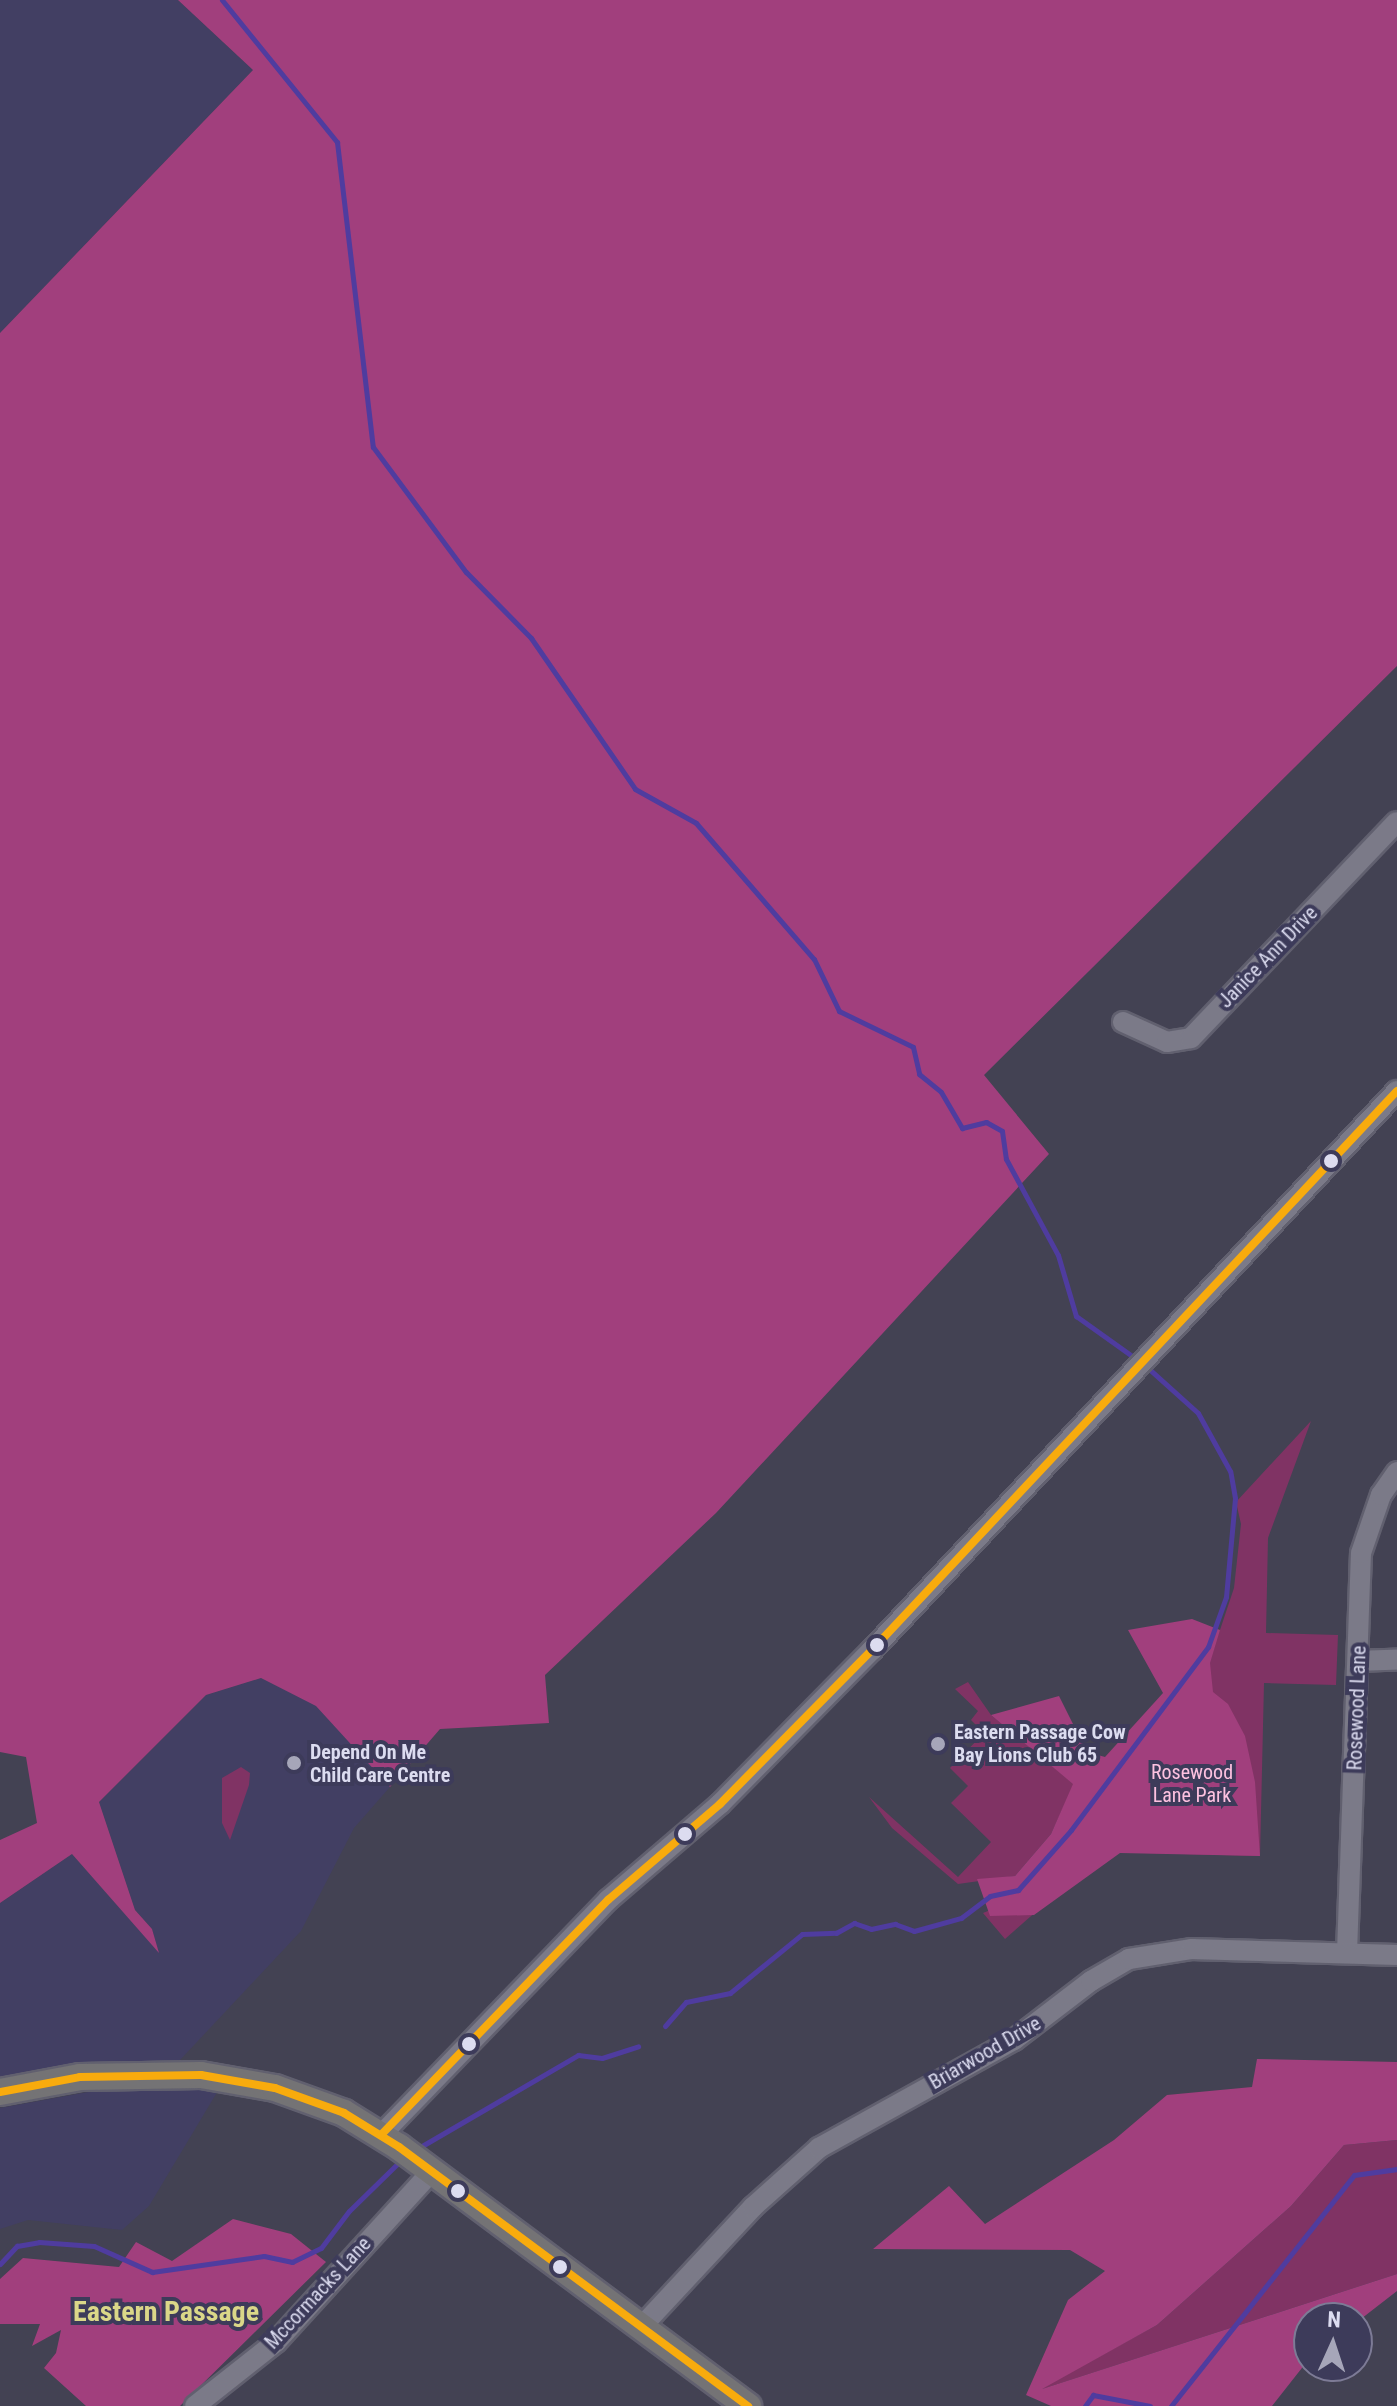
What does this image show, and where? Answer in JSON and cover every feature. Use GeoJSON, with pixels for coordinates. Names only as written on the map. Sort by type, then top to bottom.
{"type":"FeatureCollection","features":[{"type":"Feature","properties":{"kind":"main road"},"geometry":{"type":"LineString","coordinates":[[0,2092],[80,2077],[201,2075],[304,2097],[408,2154],[643,2325],[748,2406]]}},
{"type":"Feature","properties":{"kind":"street","name":"Janice Ann Drive"},"geometry":{"type":"LineString","coordinates":[[1123,1022],[1164,1042],[1191,1038],[1397,822]]}},
{"type":"Feature","properties":{"kind":"street","name":"Mccormacks Lane"},"geometry":{"type":"LineString","coordinates":[[195,2406],[276,2342],[408,2154],[608,1900],[720,1804],[1397,1091]]}},
{"type":"Feature","properties":{"kind":"street","name":"Rosewood Lane"},"geometry":{"type":"LineString","coordinates":[[1347,1953],[1361,1553],[1381,1495],[1397,1472]]}},
{"type":"Feature","properties":{"kind":"street"},"geometry":{"type":"LineString","coordinates":[[1359,1661],[1397,1660]]}},
{"type":"Feature","properties":{"kind":"street","name":"Briarwood Drive"},"geometry":{"type":"LineString","coordinates":[[643,2325],[753,2207],[819,2148],[1014,2040],[1091,1981],[1129,1959],[1166,1949],[1397,1955]]}},
{"type":"Feature","properties":{"kind":"shaded area"},"geometry":{"type":"Polygon","coordinates":[[[0,0],[178,0],[253,70],[0,333],[0,0]]]}},
{"type":"Feature","properties":{"kind":"shaded area"},"geometry":{"type":"Polygon","coordinates":[[[261,1678],[316,1705],[390,1787],[354,1828],[301,1931],[166,2075],[0,2096],[0,1903],[72,1854],[158,1951],[152,1929],[135,1910],[99,1802],[206,1695],[261,1678]]]}},
{"type":"Feature","properties":{"kind":"shaded area"},"geometry":{"type":"Polygon","coordinates":[[[169,2085],[219,2089],[149,2206],[122,2230],[28,2220],[0,2229],[0,2108],[116,2087],[169,2085]]]}},
{"type":"Feature","properties":{"kind":"green space"},"geometry":{"type":"Polygon","coordinates":[[[178,0],[1397,0],[1397,666],[984,1075],[1049,1154],[716,1513],[545,1675],[549,1723],[440,1729],[390,1787],[316,1706],[261,1678],[206,1695],[99,1802],[135,1910],[152,1929],[159,1953],[72,1854],[0,1903],[0,1840],[37,1823],[26,1757],[0,1752],[0,333],[253,70],[178,0]]]}},
{"type":"Feature","properties":{"kind":"green space","name":"Rosewood Lane Park"},"geometry":{"type":"Polygon","coordinates":[[[1311,1421],[1268,1538],[1266,1633],[1338,1635],[1336,1685],[1264,1683],[1260,1856],[1104,1852],[1005,1939],[983,1913],[1017,1899],[1220,1630],[1234,1588],[1241,1524],[1236,1502],[1311,1421]]]}},
{"type":"Feature","properties":{"kind":"green space","name":"Rosewood Lane Park"},"geometry":{"type":"Polygon","coordinates":[[[1192,1619],[1220,1630],[1210,1663],[1213,1692],[1228,1704],[1245,1736],[1255,1782],[1260,1856],[1120,1853],[1034,1915],[990,1916],[977,1879],[1015,1876],[1051,1834],[1073,1784],[991,1715],[1059,1696],[1087,1752],[1105,1757],[1163,1693],[1128,1630],[1192,1619]]]}},
{"type":"Feature","properties":{"kind":"green space"},"geometry":{"type":"Polygon","coordinates":[[[968,1682],[991,1715],[1074,1784],[1051,1834],[1015,1876],[958,1884],[892,1828],[869,1797],[958,1877],[991,1842],[951,1803],[968,1786],[950,1768],[984,1733],[971,1720],[978,1711],[955,1689],[968,1682]]]}},
{"type":"Feature","properties":{"kind":"green space"},"geometry":{"type":"Polygon","coordinates":[[[241,1767],[250,1773],[249,1785],[230,1840],[222,1823],[222,1778],[241,1767]]]}},
{"type":"Feature","properties":{"kind":"green space"},"geometry":{"type":"Polygon","coordinates":[[[1257,2059],[1397,2062],[1397,2140],[1344,2145],[1291,2206],[1157,2325],[1042,2389],[1293,2308],[1293,2379],[1272,2406],[1051,2406],[1026,2395],[1068,2300],[1105,2271],[1070,2250],[873,2249],[949,2186],[985,2224],[1114,2140],[1167,2095],[1252,2087],[1257,2059]]]}},
{"type":"Feature","properties":{"kind":"green space"},"geometry":{"type":"Polygon","coordinates":[[[1397,2140],[1397,2274],[1311,2302],[1293,2302],[1293,2308],[1036,2391],[1157,2325],[1291,2206],[1344,2145],[1397,2140]]]}},
{"type":"Feature","properties":{"kind":"green space"},"geometry":{"type":"Polygon","coordinates":[[[233,2219],[291,2234],[326,2262],[180,2406],[86,2406],[44,2368],[56,2353],[61,2330],[32,2346],[40,2324],[0,2324],[0,2279],[23,2258],[119,2267],[136,2242],[172,2261],[233,2219]]]}},
{"type":"Feature","properties":{"kind":"green space"},"geometry":{"type":"Polygon","coordinates":[[[1397,2274],[1397,2291],[1373,2310],[1373,2302],[1311,2302],[1397,2274]]]}},
{"type":"Feature","properties":{"kind":"waterway"},"geometry":{"type":"LineString","coordinates":[[222,0],[337,142],[373,447],[466,572],[531,638],[635,789],[696,823],[814,959],[839,1011],[913,1047],[919,1074],[941,1092],[962,1128],[986,1122],[1002,1131],[1006,1159],[1058,1255],[1076,1316],[1139,1361]]}},
{"type":"Feature","properties":{"kind":"waterway"},"geometry":{"type":"LineString","coordinates":[[665,2026],[686,2002],[730,1993],[802,1934],[836,1933],[854,1923],[871,1929],[895,1924],[914,1931],[961,1918],[990,1896],[1018,1890],[1071,1830],[1208,1647],[1226,1597],[1235,1498],[1230,1471],[1198,1413],[1147,1367]]}},
{"type":"Feature","properties":{"kind":"waterway"},"geometry":{"type":"LineString","coordinates":[[415,2150],[578,2055],[602,2058],[638,2046]]}},
{"type":"Feature","properties":{"kind":"waterway"},"geometry":{"type":"LineString","coordinates":[[0,2264],[17,2246],[39,2242],[94,2246],[152,2272],[264,2256],[292,2262],[321,2248],[349,2211],[401,2160]]}},
{"type":"Feature","properties":{"kind":"waterway"},"geometry":{"type":"LineString","coordinates":[[1171,2406],[1354,2175],[1397,2169]]}},
{"type":"Feature","properties":{"kind":"waterway"},"geometry":{"type":"LineString","coordinates":[[1085,2406],[1093,2395],[1150,2406]]}},
{"type":"Feature","properties":{"kind":"transit line"},"geometry":{"type":"LineString","coordinates":[[381,2135],[608,1900],[720,1804],[872,1650],[1397,1091]]}},
{"type":"Feature","properties":{"kind":"transit line"},"geometry":{"type":"LineString","coordinates":[[0,2092],[80,2077],[201,2075],[275,2088],[344,2113],[399,2147],[748,2406]]}},
{"type":"Feature","properties":{"kind":"place","name":"Eastern Passage Cow Bay Lions Club 65"},"geometry":{"type":"Point","coordinates":[938,1744]}},
{"type":"Feature","properties":{"kind":"place","name":"Depend On Me Child Care Centre"},"geometry":{"type":"Point","coordinates":[294,1763]}},
{"type":"Feature","properties":{"kind":"district","name":"Eastern Passage"},"geometry":{"type":"Point","coordinates":[166,2312]}}]}
